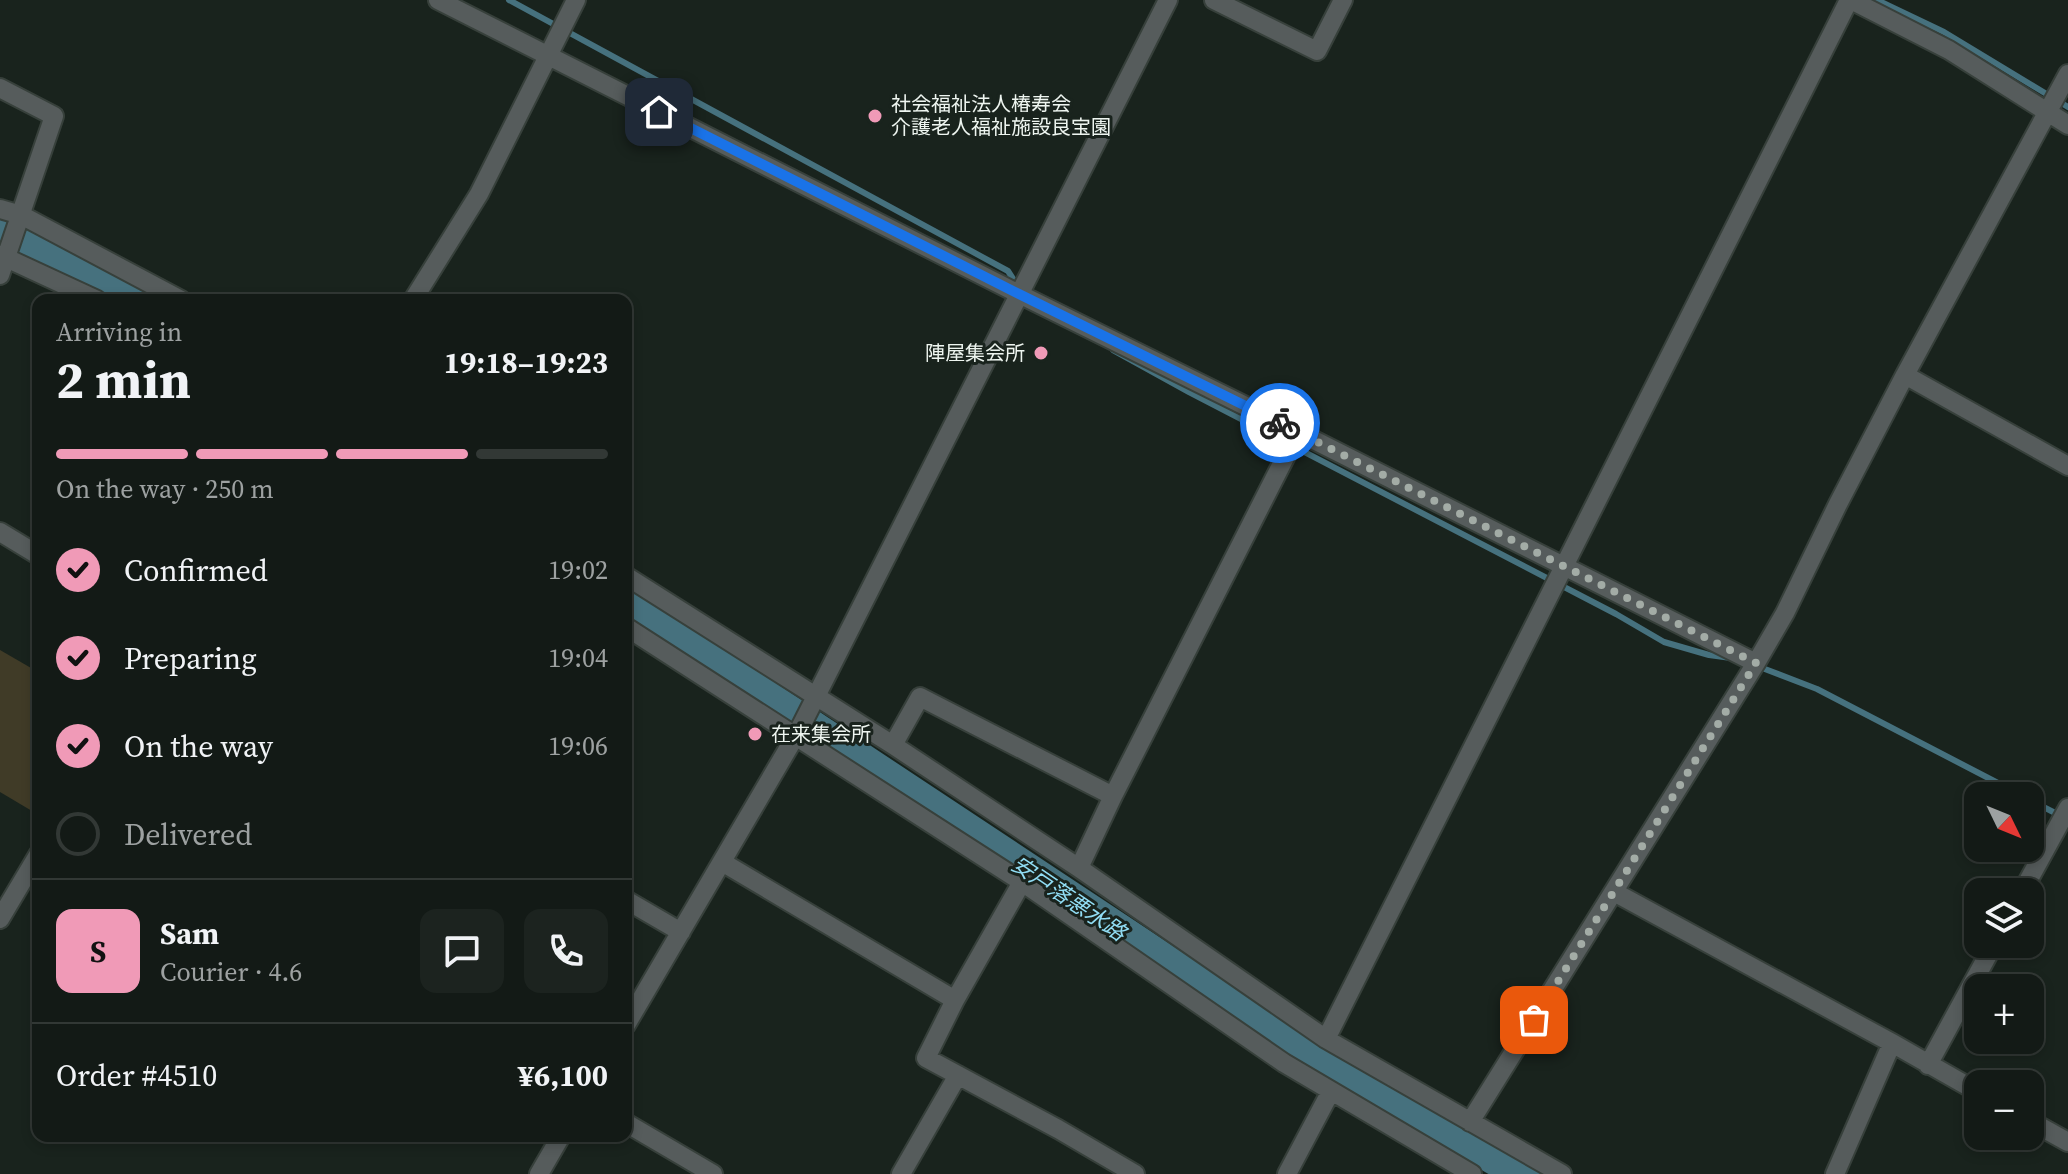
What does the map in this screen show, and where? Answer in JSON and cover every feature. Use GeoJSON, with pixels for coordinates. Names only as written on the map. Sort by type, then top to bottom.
{"type":"FeatureCollection","features":[{"type":"Feature","properties":{"kind":"street"},"geometry":{"type":"LineString","coordinates":[[438,0],[1756,663]]}},
{"type":"Feature","properties":{"kind":"street"},"geometry":{"type":"LineString","coordinates":[[417,294],[479,194],[576,0]]}},
{"type":"Feature","properties":{"kind":"street"},"geometry":{"type":"LineString","coordinates":[[632,1015],[814,702],[1168,0]]}},
{"type":"Feature","properties":{"kind":"street"},"geometry":{"type":"LineString","coordinates":[[1214,0],[1317,51],[1343,0]]}},
{"type":"Feature","properties":{"kind":"street"},"geometry":{"type":"LineString","coordinates":[[1326,1039],[1850,0],[1949,50],[2068,125]]}},
{"type":"Feature","properties":{"kind":"street"},"geometry":{"type":"LineString","coordinates":[[1470,1122],[1785,613],[1905,375],[2068,74]]}},
{"type":"Feature","properties":{"kind":"street"},"geometry":{"type":"LineString","coordinates":[[0,88],[54,116],[4,260],[83,294]]}},
{"type":"Feature","properties":{"kind":"street"},"geometry":{"type":"LineString","coordinates":[[0,209],[169,294]]}},
{"type":"Feature","properties":{"kind":"street"},"geometry":{"type":"LineString","coordinates":[[1905,375],[2068,466]]}},
{"type":"Feature","properties":{"kind":"street"},"geometry":{"type":"LineString","coordinates":[[1079,868],[1298,432]]}},
{"type":"Feature","properties":{"kind":"street"},"geometry":{"type":"LineString","coordinates":[[0,532],[32,551]]}},
{"type":"Feature","properties":{"kind":"street"},"geometry":{"type":"LineString","coordinates":[[632,580],[814,702],[893,745],[1079,868],[1326,1039],[1562,1174]]}},
{"type":"Feature","properties":{"kind":"street"},"geometry":{"type":"LineString","coordinates":[[632,631],[797,734],[1022,882],[1284,1063],[1472,1174]]}},
{"type":"Feature","properties":{"kind":"street"},"geometry":{"type":"LineString","coordinates":[[893,745],[920,697],[1113,796]]}},
{"type":"Feature","properties":{"kind":"street"},"geometry":{"type":"LineString","coordinates":[[2030,878],[2068,808]]}},
{"type":"Feature","properties":{"kind":"street"},"geometry":{"type":"LineString","coordinates":[[722,862],[955,1000]]}},
{"type":"Feature","properties":{"kind":"street"},"geometry":{"type":"LineString","coordinates":[[0,919],[32,865]]}},
{"type":"Feature","properties":{"kind":"street"},"geometry":{"type":"LineString","coordinates":[[1022,882],[926,1058],[1135,1174]]}},
{"type":"Feature","properties":{"kind":"street"},"geometry":{"type":"LineString","coordinates":[[1614,892],[1964,1084]]}},
{"type":"Feature","properties":{"kind":"street"},"geometry":{"type":"LineString","coordinates":[[632,903],[681,932]]}},
{"type":"Feature","properties":{"kind":"street"},"geometry":{"type":"LineString","coordinates":[[1928,1065],[1986,958]]}},
{"type":"Feature","properties":{"kind":"street"},"geometry":{"type":"LineString","coordinates":[[1835,1174],[1892,1043]]}},
{"type":"Feature","properties":{"kind":"street"},"geometry":{"type":"LineString","coordinates":[[901,1174],[958,1075]]}},
{"type":"Feature","properties":{"kind":"street"},"geometry":{"type":"LineString","coordinates":[[1287,1174],[1331,1091]]}},
{"type":"Feature","properties":{"kind":"street"},"geometry":{"type":"LineString","coordinates":[[632,1127],[713,1174]]}},
{"type":"Feature","properties":{"kind":"street"},"geometry":{"type":"LineString","coordinates":[[2044,1129],[2068,1142]]}},
{"type":"Feature","properties":{"kind":"street"},"geometry":{"type":"LineString","coordinates":[[539,1174],[558,1142]]}},
{"type":"Feature","properties":{"kind":"street"},"geometry":{"type":"LineString","coordinates":[[1432,1174],[1442,1157]]}},
{"type":"Feature","properties":{"kind":"shaded area"},"geometry":{"type":"Polygon","coordinates":[[[0,650],[32,669],[32,811],[0,792],[0,650]]]}},
{"type":"Feature","properties":{"kind":"waterway"},"geometry":{"type":"LineString","coordinates":[[509,0],[1008,271],[1019,288]]}},
{"type":"Feature","properties":{"kind":"waterway"},"geometry":{"type":"LineString","coordinates":[[1877,0],[1944,32],[2068,107]]}},
{"type":"Feature","properties":{"kind":"waterway","name":"安戸落悪水路"},"geometry":{"type":"LineString","coordinates":[[0,233],[54,250],[126,294]]}},
{"type":"Feature","properties":{"kind":"waterway"},"geometry":{"type":"LineString","coordinates":[[1113,350],[1664,642],[1731,658]]}},
{"type":"Feature","properties":{"kind":"waterway","name":"安戸落悪水路"},"geometry":{"type":"LineString","coordinates":[[632,608],[1269,1030],[1523,1174]]}},
{"type":"Feature","properties":{"kind":"waterway"},"geometry":{"type":"LineString","coordinates":[[1757,666],[1817,689],[1996,782]]}},
{"type":"Feature","properties":{"kind":"waterway"},"geometry":{"type":"LineString","coordinates":[[2044,807],[2061,816]]}},
{"type":"Feature","properties":{"kind":"way so far"},"geometry":{"type":"LineString","coordinates":[[1280,423],[1756,663],[1534,1020]]}},
{"type":"Feature","properties":{"kind":"place","name":"社会福祉法人椿寿会 介護老人福祉施設良宝園"},"geometry":{"type":"Point","coordinates":[875,116]}},
{"type":"Feature","properties":{"kind":"place","name":"陣屋集会所"},"geometry":{"type":"Point","coordinates":[1041,353]}},
{"type":"Feature","properties":{"kind":"place","name":"在来集会所"},"geometry":{"type":"Point","coordinates":[755,734]}},
{"type":"Feature","properties":{"kind":"route"},"geometry":{"type":"LineString","coordinates":[[659,112],[1280,423]]}}]}
